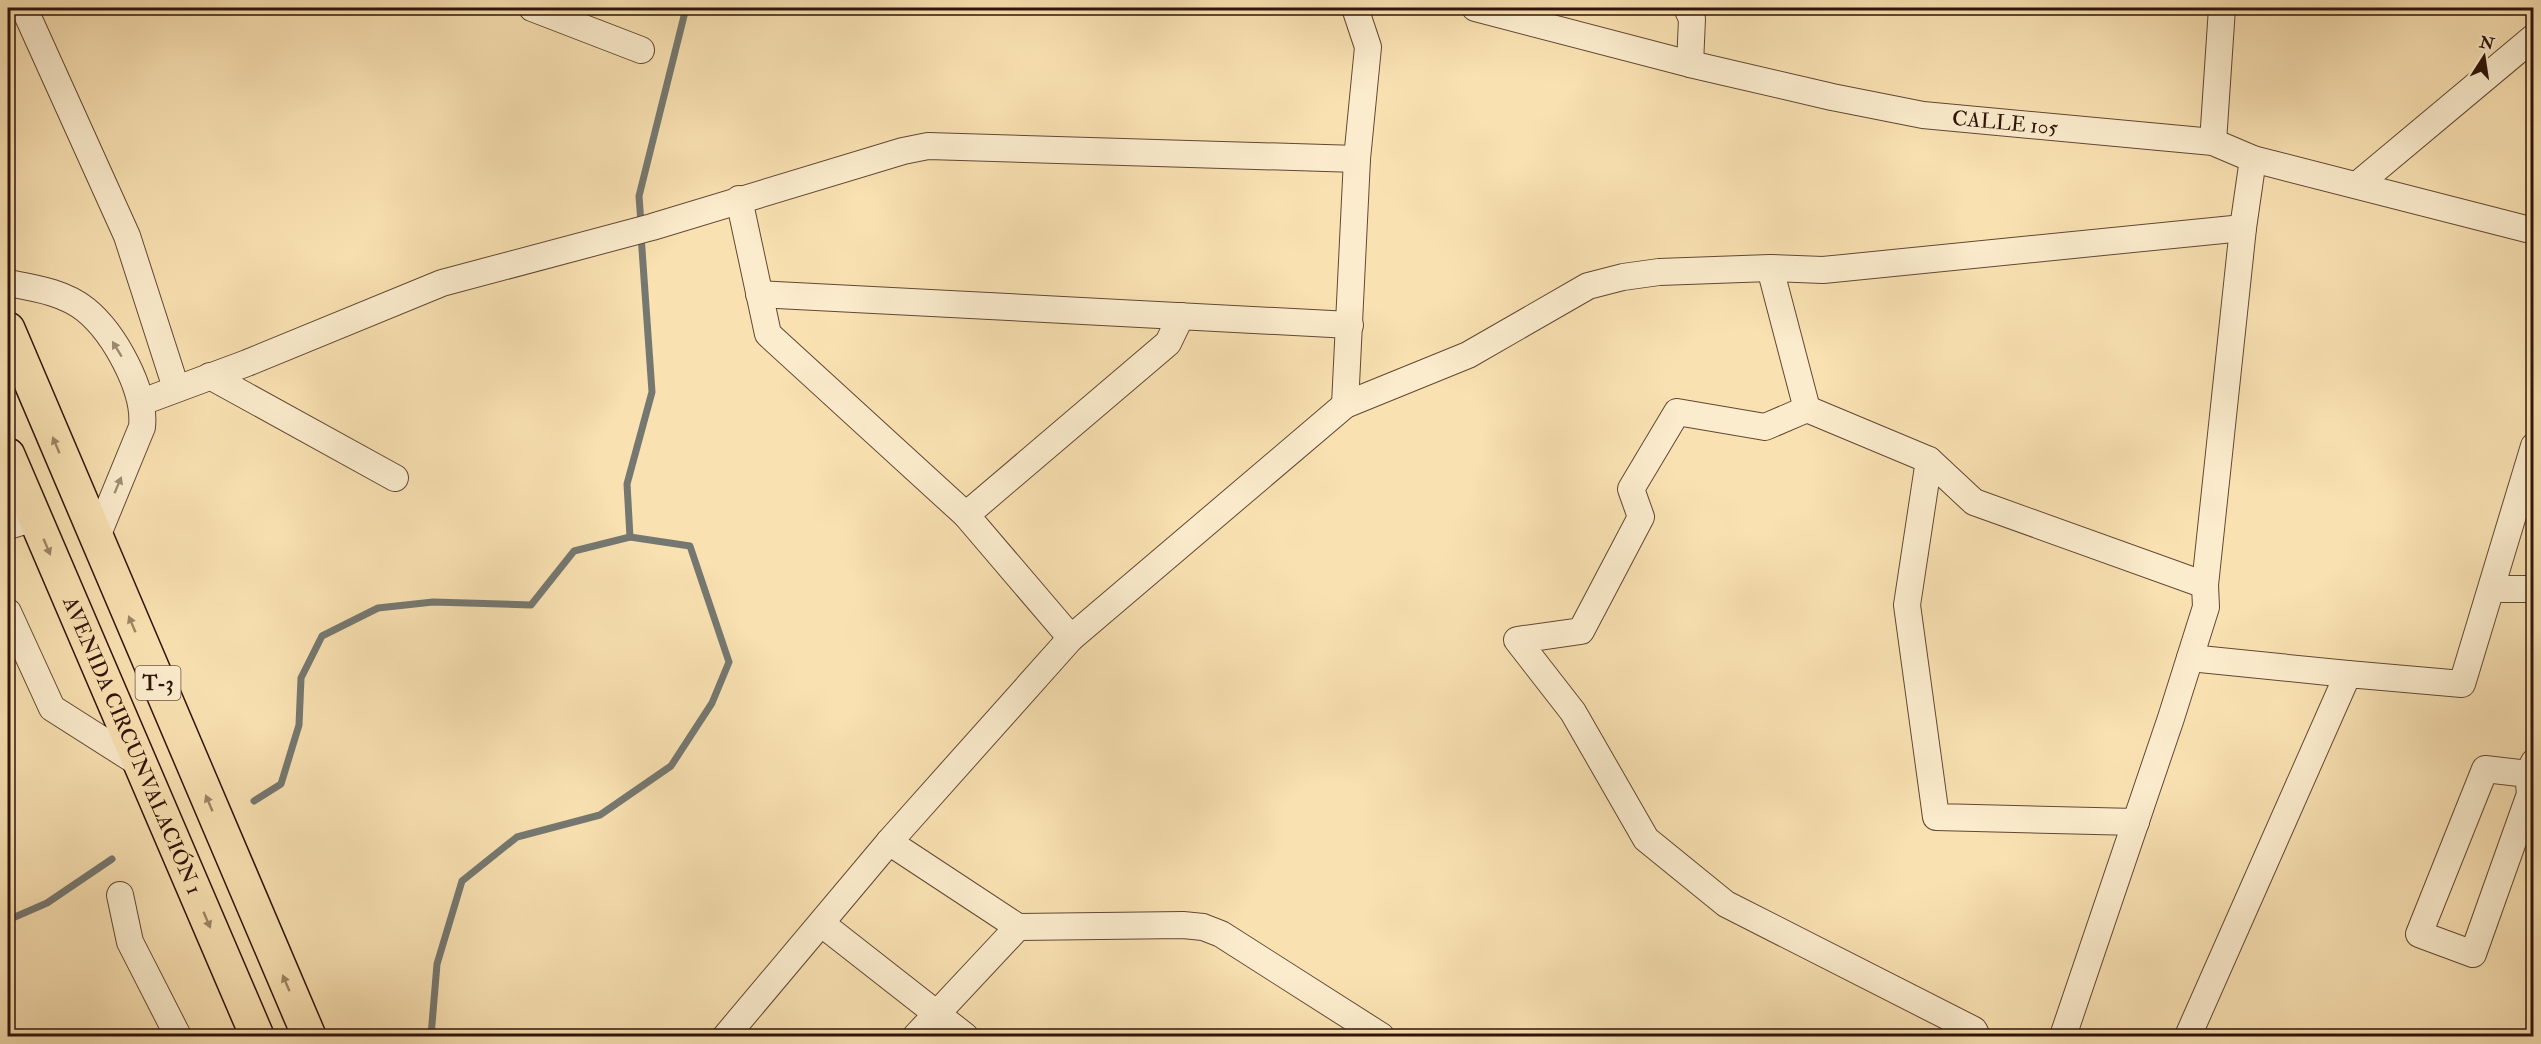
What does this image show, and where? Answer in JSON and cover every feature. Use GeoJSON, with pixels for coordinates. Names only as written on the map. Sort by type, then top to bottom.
{"type":"FeatureCollection","features":[{"type":"Feature","properties":{"kind":"main road","name":"T-3"},"geometry":{"type":"LineString","coordinates":[[8,329],[309,1036]]}},
{"type":"Feature","properties":{"kind":"main road","name":"AVENIDA CIRCUNVALACIÓN 1"},"geometry":{"type":"LineString","coordinates":[[8,455],[21,522],[140,764],[257,1036]]}},
{"type":"Feature","properties":{"kind":"street"},"geometry":{"type":"LineString","coordinates":[[24,8],[127,236],[176,388]]}},
{"type":"Feature","properties":{"kind":"street"},"geometry":{"type":"LineString","coordinates":[[532,8],[641,50]]}},
{"type":"Feature","properties":{"kind":"street"},"geometry":{"type":"LineString","coordinates":[[1345,405],[1357,159],[1368,47],[1355,8]]}},
{"type":"Feature","properties":{"kind":"street","name":"CALLE 105"},"geometry":{"type":"LineString","coordinates":[[1475,8],[1832,98],[1923,115],[2213,142],[2253,159],[2534,231]]}},
{"type":"Feature","properties":{"kind":"street"},"geometry":{"type":"LineString","coordinates":[[1687,8],[1692,19],[1690,64]]}},
{"type":"Feature","properties":{"kind":"street"},"geometry":{"type":"LineString","coordinates":[[2213,142],[2222,8]]}},
{"type":"Feature","properties":{"kind":"street"},"geometry":{"type":"LineString","coordinates":[[2357,185],[2534,37]]}},
{"type":"Feature","properties":{"kind":"street"},"geometry":{"type":"LineString","coordinates":[[142,402],[442,283],[652,227],[903,151],[928,146],[1357,159]]}},
{"type":"Feature","properties":{"kind":"street"},"geometry":{"type":"LineString","coordinates":[[2062,1036],[2136,822],[2206,607],[2205,585],[2243,228],[2253,159]]}},
{"type":"Feature","properties":{"kind":"street"},"geometry":{"type":"LineString","coordinates":[[739,199],[768,334],[966,515],[1071,638]]}},
{"type":"Feature","properties":{"kind":"street"},"geometry":{"type":"LineString","coordinates":[[726,1036],[889,842],[1071,638],[1345,405],[1468,355],[1588,286],[1623,276],[1659,272],[1770,268],[1823,270],[2243,228]]}},
{"type":"Feature","properties":{"kind":"street"},"geometry":{"type":"LineString","coordinates":[[1770,268],[1807,409]]}},
{"type":"Feature","properties":{"kind":"street"},"geometry":{"type":"LineString","coordinates":[[8,283],[40,289],[66,298],[85,309],[106,332],[124,361],[142,402],[142,427],[96,539]]}},
{"type":"Feature","properties":{"kind":"street"},"geometry":{"type":"LineString","coordinates":[[759,294],[1350,326]]}},
{"type":"Feature","properties":{"kind":"street"},"geometry":{"type":"LineString","coordinates":[[966,515],[1168,343],[1181,316]]}},
{"type":"Feature","properties":{"kind":"street"},"geometry":{"type":"LineString","coordinates":[[210,376],[395,478]]}},
{"type":"Feature","properties":{"kind":"street"},"geometry":{"type":"LineString","coordinates":[[1977,1036],[1974,1030],[1726,904],[1646,839],[1573,712],[1517,640],[1581,631],[1641,517],[1630,489],[1677,412],[1765,428],[1807,409],[1929,460],[1974,502],[2205,585]]}},
{"type":"Feature","properties":{"kind":"street"},"geometry":{"type":"LineString","coordinates":[[2190,658],[2462,684],[2534,446]]}},
{"type":"Feature","properties":{"kind":"street"},"geometry":{"type":"LineString","coordinates":[[1929,460],[1907,605],[1936,817],[2136,822]]}},
{"type":"Feature","properties":{"kind":"street"},"geometry":{"type":"LineString","coordinates":[[2492,589],[2534,589]]}},
{"type":"Feature","properties":{"kind":"street"},"geometry":{"type":"LineString","coordinates":[[8,612],[52,708],[140,764]]}},
{"type":"Feature","properties":{"kind":"street"},"geometry":{"type":"LineString","coordinates":[[2188,1036],[2348,674]]}},
{"type":"Feature","properties":{"kind":"street"},"geometry":{"type":"LineString","coordinates":[[2531,768],[2530,794],[2473,954],[2419,934],[2485,769],[2531,768]]}},
{"type":"Feature","properties":{"kind":"street"},"geometry":{"type":"LineString","coordinates":[[889,842],[1018,927],[1183,925],[1203,927],[1221,933],[1381,1036]]}},
{"type":"Feature","properties":{"kind":"street"},"geometry":{"type":"LineString","coordinates":[[120,895],[130,942],[178,1036]]}},
{"type":"Feature","properties":{"kind":"street"},"geometry":{"type":"LineString","coordinates":[[822,924],[966,1036]]}},
{"type":"Feature","properties":{"kind":"street"},"geometry":{"type":"LineString","coordinates":[[916,1036],[1018,927]]}},
{"type":"Feature","properties":{"kind":"waterway"},"geometry":{"type":"LineString","coordinates":[[641,224],[639,196],[686,8]]}},
{"type":"Feature","properties":{"kind":"waterway"},"geometry":{"type":"LineString","coordinates":[[431,1036],[437,964],[462,881],[517,837],[600,815],[671,766],[712,703],[729,662],[690,546],[630,537],[627,484],[652,392],[641,235]]}},
{"type":"Feature","properties":{"kind":"waterway"},"geometry":{"type":"LineString","coordinates":[[254,801],[281,784],[299,725],[301,678],[322,636],[378,608],[433,602],[531,605],[574,551],[630,537]]}},
{"type":"Feature","properties":{"kind":"waterway"},"geometry":{"type":"LineString","coordinates":[[8,920],[47,903],[112,859]]}}]}
